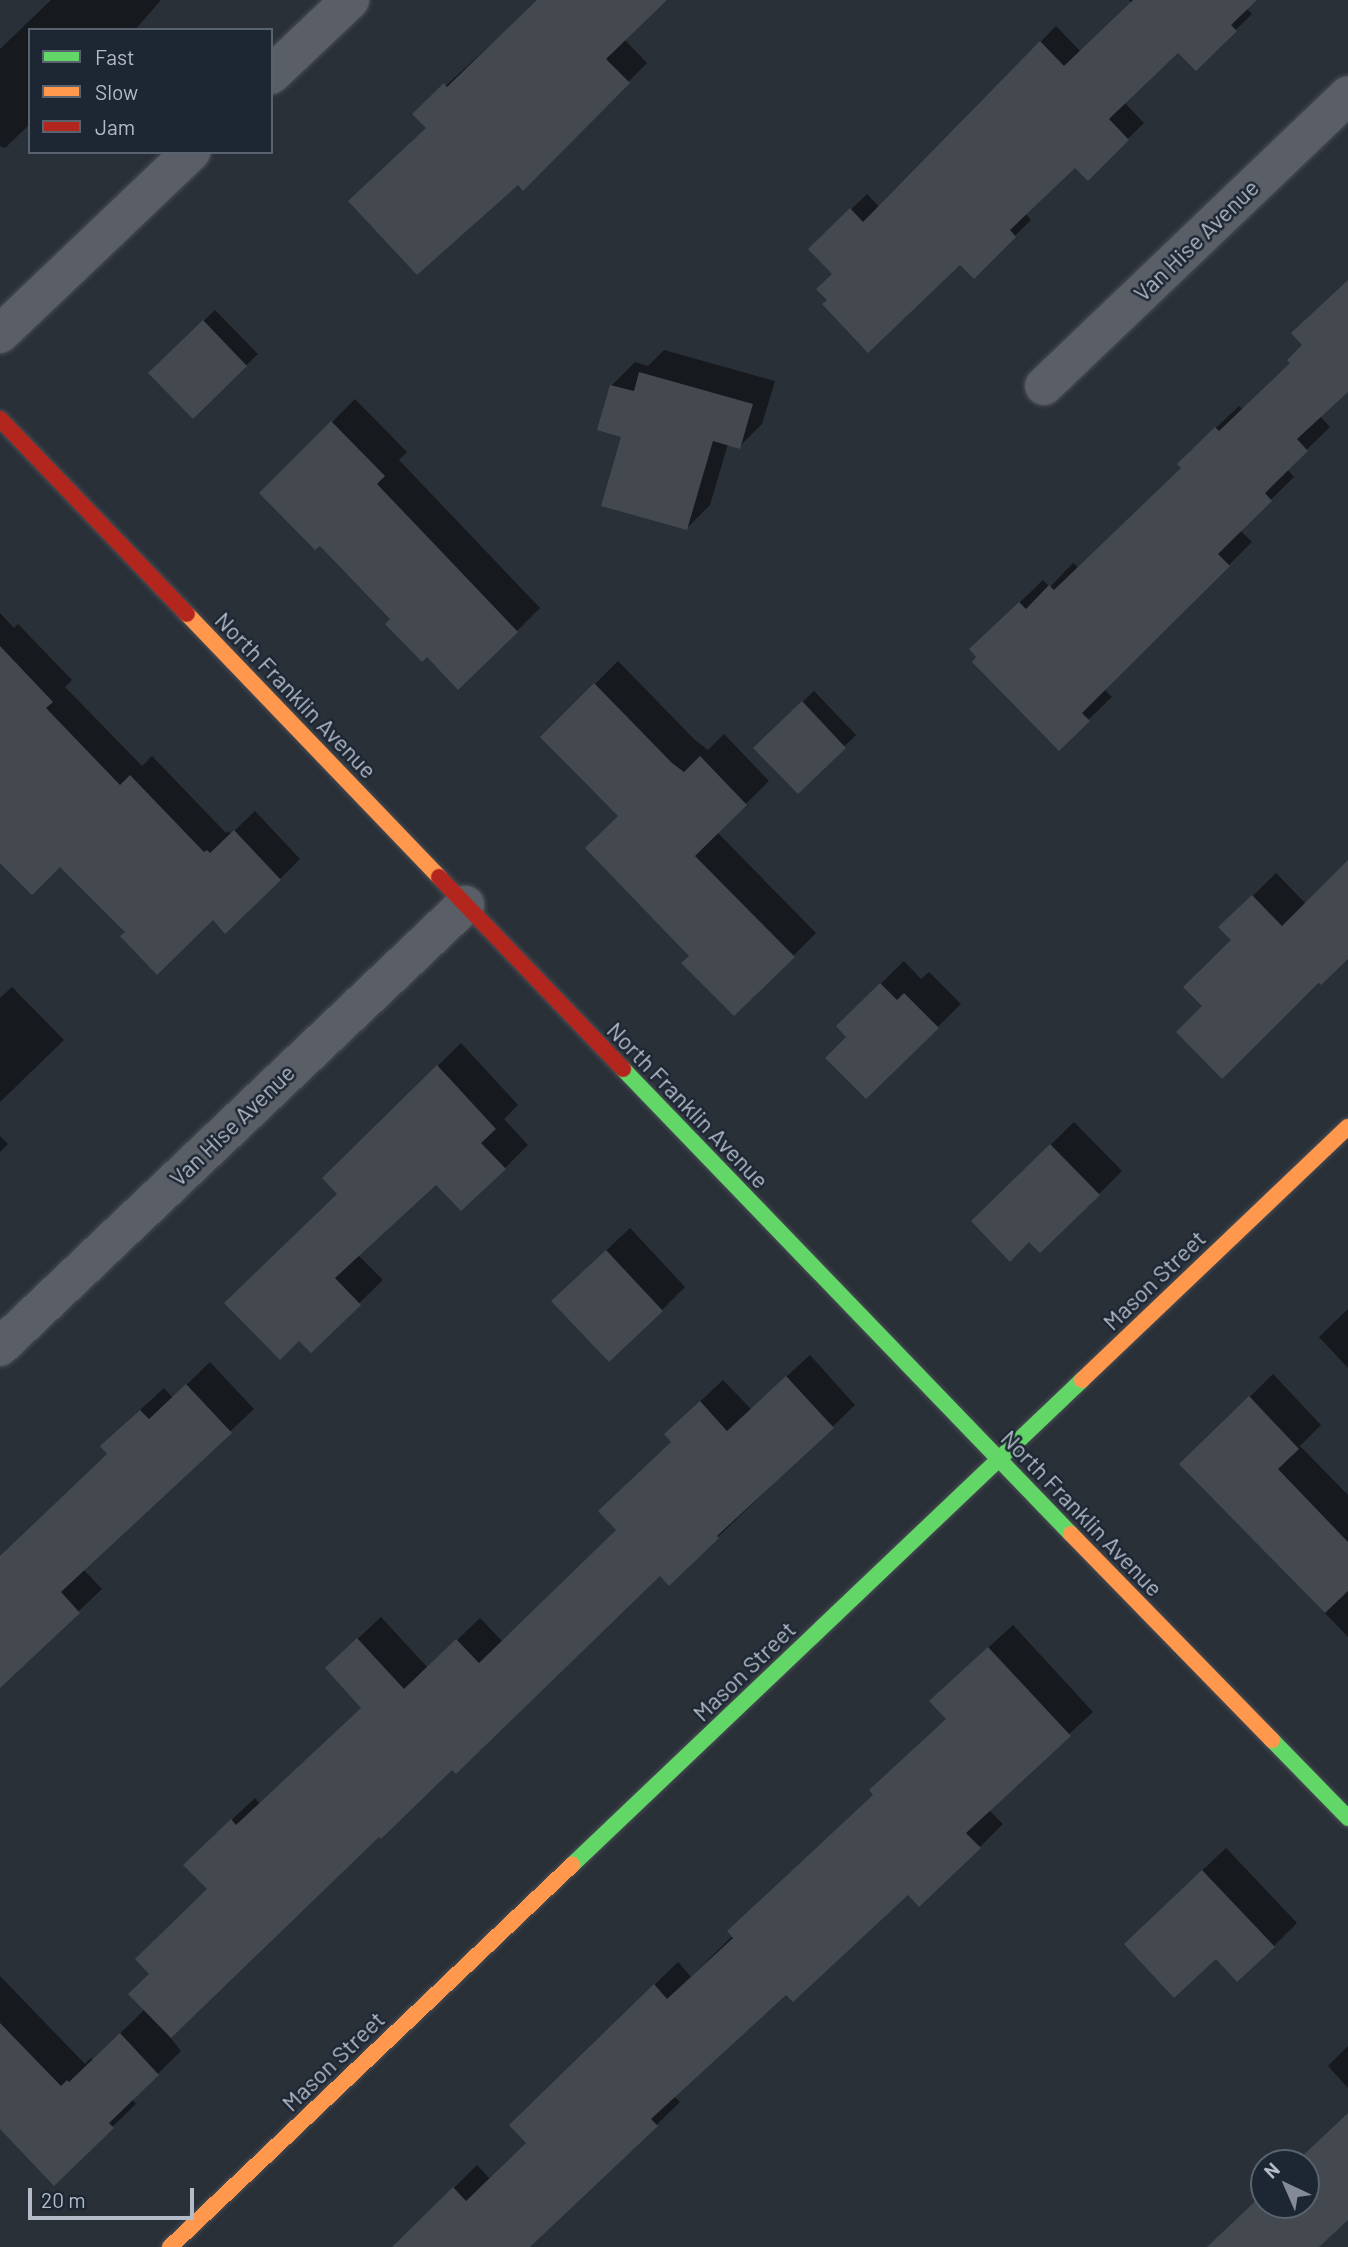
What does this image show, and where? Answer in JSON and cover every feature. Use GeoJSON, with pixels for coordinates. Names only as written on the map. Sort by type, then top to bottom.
{"type":"FeatureCollection","features":[{"type":"Feature","properties":{"kind":"street"},"geometry":{"type":"LineString","coordinates":[[273,73],[350,0]]}},
{"type":"Feature","properties":{"kind":"street","name":"Van Hise Avenue"},"geometry":{"type":"LineString","coordinates":[[1044,386],[1348,95]]}},
{"type":"Feature","properties":{"kind":"street"},"geometry":{"type":"LineString","coordinates":[[0,334],[189,154]]}},
{"type":"Feature","properties":{"kind":"street","name":"North Franklin Avenue"},"geometry":{"type":"LineString","coordinates":[[0,419],[998,1460],[1348,1818]]}},
{"type":"Feature","properties":{"kind":"street","name":"Van Hise Avenue"},"geometry":{"type":"LineString","coordinates":[[0,1347],[465,905]]}},
{"type":"Feature","properties":{"kind":"street","name":"Mason Street"},"geometry":{"type":"LineString","coordinates":[[170,2247],[1348,1127]]}},
{"type":"Feature","properties":{"kind":"building"},"geometry":{"type":"Polygon","coordinates":[[[537,0],[667,0],[606,59],[630,83],[523,191],[518,185],[417,275],[348,201],[426,128],[412,114],[444,83],[447,87],[537,0]]]}},
{"type":"Feature","properties":{"kind":"building"},"geometry":{"type":"Polygon","coordinates":[[[1133,0],[1257,0],[1231,25],[1237,31],[1196,71],[1178,53],[1109,119],[1129,140],[1088,181],[1075,168],[1010,230],[1016,237],[974,279],[960,265],[868,353],[822,304],[827,300],[816,289],[832,274],[808,249],[850,208],[863,222],[1040,41],[1064,66],[1133,0]]]}},
{"type":"Feature","properties":{"kind":"building"},"geometry":{"type":"Polygon","coordinates":[[[1348,280],[1348,392],[1297,439],[1308,451],[1265,493],[1272,501],[1218,554],[1230,566],[1082,713],[1090,721],[1059,751],[972,662],[976,657],[969,649],[1019,602],[1026,609],[1049,585],[1054,590],[1181,468],[1177,464],[1215,427],[1219,431],[1290,363],[1287,360],[1302,345],[1291,333],[1348,280]]]}},
{"type":"Feature","properties":{"kind":"building"},"geometry":{"type":"Polygon","coordinates":[[[203,320],[247,366],[193,419],[148,373],[203,320]]]}},
{"type":"Feature","properties":{"kind":"building"},"geometry":{"type":"Polygon","coordinates":[[[639,372],[753,404],[740,449],[713,441],[687,530],[601,506],[621,437],[597,430],[610,385],[634,391],[639,372]]]}},
{"type":"Feature","properties":{"kind":"building"},"geometry":{"type":"Polygon","coordinates":[[[331,421],[385,476],[377,484],[518,632],[458,690],[427,657],[422,662],[385,624],[390,619],[320,546],[315,550],[259,493],[331,421]]]}},
{"type":"Feature","properties":{"kind":"building"},"geometry":{"type":"Polygon","coordinates":[[[0,646],[53,702],[46,708],[120,785],[130,775],[204,852],[207,850],[210,853],[234,830],[281,880],[225,934],[213,920],[157,975],[120,936],[125,932],[60,867],[32,895],[0,863],[0,646]]]}},
{"type":"Feature","properties":{"kind":"building"},"geometry":{"type":"Polygon","coordinates":[[[594,683],[672,763],[684,772],[700,756],[747,805],[695,856],[795,957],[734,1016],[681,963],[689,956],[585,848],[618,816],[540,737],[594,683]]]}},
{"type":"Feature","properties":{"kind":"building"},"geometry":{"type":"Polygon","coordinates":[[[802,701],[846,748],[798,794],[753,748],[802,701]]]}},
{"type":"Feature","properties":{"kind":"building"},"geometry":{"type":"Polygon","coordinates":[[[1348,860],[1348,959],[1321,985],[1319,983],[1222,1079],[1176,1032],[1202,1006],[1183,987],[1231,940],[1218,927],[1252,895],[1282,926],[1348,860]]]}},
{"type":"Feature","properties":{"kind":"building"},"geometry":{"type":"Polygon","coordinates":[[[880,983],[897,1000],[904,993],[939,1028],[866,1099],[825,1058],[846,1037],[836,1026],[880,983]]]}},
{"type":"Feature","properties":{"kind":"building"},"geometry":{"type":"Polygon","coordinates":[[[437,1065],[496,1129],[481,1143],[506,1169],[461,1211],[436,1185],[335,1278],[361,1305],[311,1353],[299,1341],[280,1360],[224,1303],[337,1194],[322,1178],[437,1065]]]}},
{"type":"Feature","properties":{"kind":"building"},"geometry":{"type":"Polygon","coordinates":[[[1050,1144],[1100,1195],[1040,1253],[1029,1242],[1010,1262],[971,1221],[1050,1144]]]}},
{"type":"Feature","properties":{"kind":"building"},"geometry":{"type":"Polygon","coordinates":[[[606,1250],[663,1311],[609,1362],[551,1301],[606,1250]]]}},
{"type":"Feature","properties":{"kind":"building"},"geometry":{"type":"Polygon","coordinates":[[[786,1376],[834,1428],[717,1536],[719,1538],[669,1586],[660,1576],[456,1774],[452,1770],[381,1839],[379,1837],[171,2038],[128,1994],[149,1974],[135,1959],[207,1889],[183,1865],[231,1819],[236,1825],[361,1708],[325,1668],[357,1638],[404,1689],[456,1639],[479,1663],[616,1530],[598,1511],[671,1442],[664,1434],[700,1401],[727,1431],[786,1376]]]}},
{"type":"Feature","properties":{"kind":"building"},"geometry":{"type":"Polygon","coordinates":[[[186,1384],[232,1433],[61,1592],[80,1613],[0,1688],[0,1556],[107,1454],[100,1446],[140,1410],[149,1419],[186,1384]]]}},
{"type":"Feature","properties":{"kind":"building"},"geometry":{"type":"Polygon","coordinates":[[[1249,1396],[1299,1449],[1278,1469],[1348,1542],[1348,1591],[1325,1613],[1179,1464],[1249,1396]]]}},
{"type":"Feature","properties":{"kind":"building"},"geometry":{"type":"Polygon","coordinates":[[[988,1647],[1071,1736],[966,1833],[981,1848],[919,1907],[908,1895],[793,2002],[786,1995],[651,2119],[658,2126],[530,2247],[392,2247],[453,2187],[466,2201],[526,2143],[509,2125],[654,1984],[667,1999],[733,1938],[727,1931],[873,1795],[869,1790],[946,1719],[929,1701],[988,1647]]]}},
{"type":"Feature","properties":{"kind":"building"},"geometry":{"type":"Polygon","coordinates":[[[1202,1870],[1275,1947],[1237,1982],[1216,1959],[1174,1998],[1124,1944],[1202,1870]]]}},
{"type":"Feature","properties":{"kind":"building"},"geometry":{"type":"Polygon","coordinates":[[[0,2023],[61,2086],[67,2080],[69,2082],[120,2033],[159,2075],[109,2123],[114,2128],[54,2186],[0,2129],[0,2023]]]}},
{"type":"Feature","properties":{"kind":"building"},"geometry":{"type":"Polygon","coordinates":[[[1348,2113],[1348,2220],[1319,2247],[1207,2247],[1250,2206],[1250,2219],[1320,2219],[1320,2149],[1310,2149],[1348,2113]]]}},
{"type":"Feature","properties":{"kind":"traffic: fast"},"geometry":{"type":"LineString","coordinates":[[623,1069],[1071,1534]]}},
{"type":"Feature","properties":{"kind":"traffic: fast"},"geometry":{"type":"LineString","coordinates":[[572,1865],[1082,1380]]}},
{"type":"Feature","properties":{"kind":"traffic: fast"},"geometry":{"type":"LineString","coordinates":[[1272,1740],[1348,1818]]}},
{"type":"Feature","properties":{"kind":"traffic: slow"},"geometry":{"type":"LineString","coordinates":[[187,614],[439,877]]}},
{"type":"Feature","properties":{"kind":"traffic: slow"},"geometry":{"type":"LineString","coordinates":[[1082,1380],[1348,1127]]}},
{"type":"Feature","properties":{"kind":"traffic: slow"},"geometry":{"type":"LineString","coordinates":[[1071,1534],[1272,1740]]}},
{"type":"Feature","properties":{"kind":"traffic: slow"},"geometry":{"type":"LineString","coordinates":[[170,2247],[572,1865]]}},
{"type":"Feature","properties":{"kind":"traffic: jam"},"geometry":{"type":"LineString","coordinates":[[0,419],[187,614]]}},
{"type":"Feature","properties":{"kind":"traffic: jam"},"geometry":{"type":"LineString","coordinates":[[439,877],[623,1069]]}}]}
